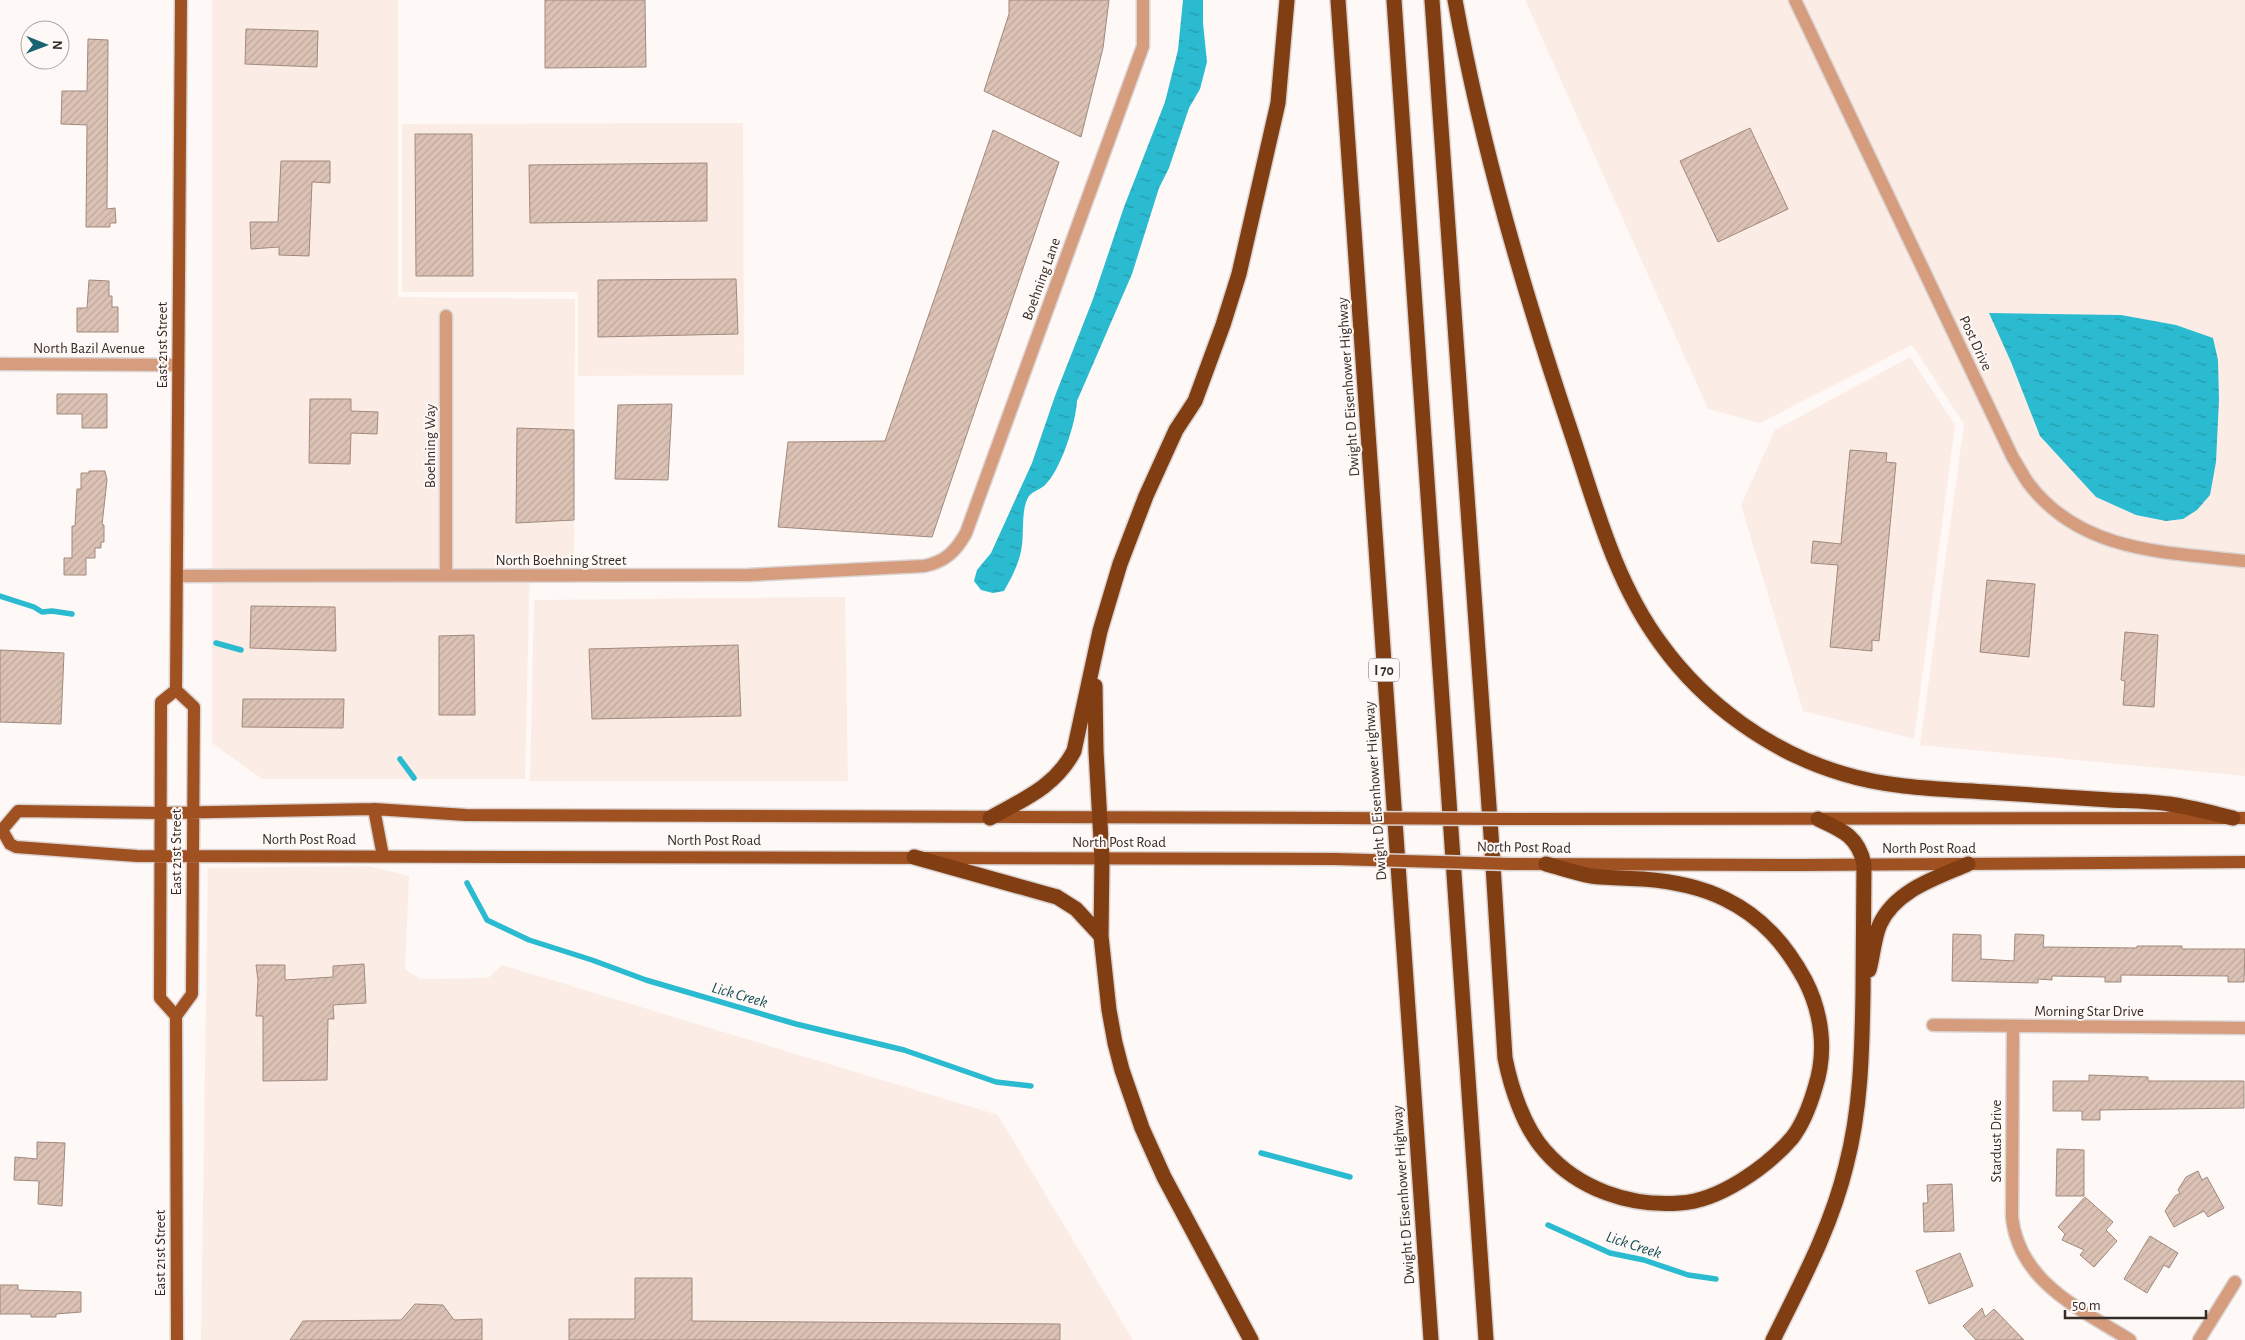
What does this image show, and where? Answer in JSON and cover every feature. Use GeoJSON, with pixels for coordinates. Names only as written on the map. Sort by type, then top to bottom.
{"type":"FeatureCollection","features":[{"type":"Feature","properties":{"kind":"highway"},"geometry":{"type":"LineString","coordinates":[[990,818],[1034,794],[1048,784],[1065,767],[1074,751],[1095,662],[1100,631],[1120,564],[1146,496],[1176,430],[1195,401],[1239,274],[1278,103],[1287,0]]}},
{"type":"Feature","properties":{"kind":"highway","name":"Dwight D Eisenhower Highway"},"geometry":{"type":"LineString","coordinates":[[1338,0],[1431,1340]]}},
{"type":"Feature","properties":{"kind":"highway"},"geometry":{"type":"LineString","coordinates":[[1394,0],[1486,1340]]}},
{"type":"Feature","properties":{"kind":"highway"},"geometry":{"type":"LineString","coordinates":[[1432,0],[1505,1058],[1511,1087],[1527,1123],[1544,1150],[1573,1177],[1609,1194],[1647,1203],[1682,1204],[1731,1188],[1773,1158],[1793,1137],[1812,1099],[1820,1073],[1822,1044],[1820,1016],[1793,958],[1775,936],[1756,918],[1724,899],[1692,888],[1646,879],[1591,876],[1546,864]]}},
{"type":"Feature","properties":{"kind":"highway"},"geometry":{"type":"LineString","coordinates":[[1455,0],[1483,135],[1507,230],[1534,323],[1615,564],[1645,622],[1674,661],[1697,686],[1738,721],[1776,745],[1821,766],[1864,780],[1949,790],[2168,803],[2239,818]]}},
{"type":"Feature","properties":{"kind":"highway"},"geometry":{"type":"LineString","coordinates":[[1095,662],[1096,751],[1102,858],[1101,936],[1109,1010],[1115,1042],[1122,1070],[1142,1128],[1172,1193],[1251,1340]]}},
{"type":"Feature","properties":{"kind":"highway"},"geometry":{"type":"LineString","coordinates":[[1773,1340],[1819,1246],[1834,1208],[1846,1165],[1858,1099],[1863,998],[1864,864],[1862,852],[1850,836],[1818,819]]}},
{"type":"Feature","properties":{"kind":"highway"},"geometry":{"type":"LineString","coordinates":[[914,857],[1057,897],[1076,910],[1101,936]]}},
{"type":"Feature","properties":{"kind":"highway"},"geometry":{"type":"LineString","coordinates":[[1863,998],[1880,925],[1896,902],[1917,887],[1968,864]]}},
{"type":"Feature","properties":{"kind":"main road","name":"East 21st Street"},"geometry":{"type":"LineString","coordinates":[[177,1340],[176,1016],[192,994],[194,707],[176,690],[181,0]]}},
{"type":"Feature","properties":{"kind":"main road","name":"East 21st Street"},"geometry":{"type":"LineString","coordinates":[[176,690],[161,702],[160,813],[160,998],[176,1016]]}},
{"type":"Feature","properties":{"kind":"main road","name":"North Post Road"},"geometry":{"type":"LineString","coordinates":[[2239,818],[990,818],[466,815],[374,809],[160,813],[18,812],[1,830],[10,844],[16,847],[137,856],[1335,859],[1510,864],[2245,862]]}},
{"type":"Feature","properties":{"kind":"main road"},"geometry":{"type":"LineString","coordinates":[[374,809],[383,856]]}},
{"type":"Feature","properties":{"kind":"street","name":"Boehning Lane"},"geometry":{"type":"LineString","coordinates":[[944,560],[957,548],[966,533],[1143,46],[1143,0]]}},
{"type":"Feature","properties":{"kind":"street","name":"Post Drive"},"geometry":{"type":"LineString","coordinates":[[1795,0],[2013,458],[2030,484],[2061,515],[2078,527],[2109,541],[2141,549],[2245,561]]}},
{"type":"Feature","properties":{"kind":"street","name":"Boehning Way"},"geometry":{"type":"LineString","coordinates":[[446,316],[446,576]]}},
{"type":"Feature","properties":{"kind":"street","name":"North Bazil Avenue"},"geometry":{"type":"LineString","coordinates":[[0,364],[178,365]]}},
{"type":"Feature","properties":{"kind":"street","name":"North Boehning Street"},"geometry":{"type":"LineString","coordinates":[[177,576],[749,575],[924,566],[944,560]]}},
{"type":"Feature","properties":{"kind":"street","name":"Morning Star Drive"},"geometry":{"type":"LineString","coordinates":[[1933,1025],[2245,1028]]}},
{"type":"Feature","properties":{"kind":"street","name":"Stardust Drive"},"geometry":{"type":"LineString","coordinates":[[2013,1027],[2012,1217],[2016,1240],[2037,1276],[2057,1294],[2130,1340]]}},
{"type":"Feature","properties":{"kind":"street"},"geometry":{"type":"LineString","coordinates":[[2199,1340],[2235,1282]]}},
{"type":"Feature","properties":{"kind":"shaded area"},"geometry":{"type":"Polygon","coordinates":[[[212,0],[398,0],[398,297],[575,299],[574,560],[530,561],[525,779],[262,779],[212,743],[212,0]]]}},
{"type":"Feature","properties":{"kind":"shaded area"},"geometry":{"type":"Polygon","coordinates":[[[1525,0],[2245,0],[2245,776],[1920,745],[1964,424],[1912,345],[1760,423],[1708,409],[1525,0]]]}},
{"type":"Feature","properties":{"kind":"shaded area"},"geometry":{"type":"Polygon","coordinates":[[[743,123],[744,375],[578,376],[578,292],[402,292],[402,124],[743,123]]]}},
{"type":"Feature","properties":{"kind":"shaded area"},"geometry":{"type":"Polygon","coordinates":[[[1910,357],[1955,425],[1914,739],[1803,711],[1741,505],[1775,430],[1910,357]]]}},
{"type":"Feature","properties":{"kind":"shaded area"},"geometry":{"type":"Polygon","coordinates":[[[845,597],[848,781],[530,781],[534,600],[845,597]]]}},
{"type":"Feature","properties":{"kind":"shaded area"},"geometry":{"type":"Polygon","coordinates":[[[369,866],[409,876],[405,969],[420,979],[488,978],[502,965],[998,1115],[1133,1340],[201,1340],[208,868],[369,866]]]}},
{"type":"Feature","properties":{"kind":"water"},"geometry":{"type":"Polygon","coordinates":[[[1183,0],[1203,0],[1207,62],[1200,89],[1189,108],[1169,168],[1159,188],[1132,274],[1077,401],[1071,433],[1062,457],[1051,478],[1031,494],[1026,501],[1023,539],[1015,569],[1004,591],[993,593],[981,590],[974,581],[977,570],[991,553],[1032,463],[1055,396],[1093,299],[1124,207],[1165,102],[1178,50],[1183,0]]]}},
{"type":"Feature","properties":{"kind":"water"},"geometry":{"type":"Polygon","coordinates":[[[1989,313],[2121,315],[2176,325],[2213,338],[2218,360],[2219,400],[2216,462],[2210,495],[2197,510],[2183,519],[2166,521],[2136,515],[2096,497],[2040,436],[2011,362],[1989,313]]]}},
{"type":"Feature","properties":{"kind":"building"},"geometry":{"type":"Polygon","coordinates":[[[545,0],[645,0],[646,67],[545,68],[545,0]]]}},
{"type":"Feature","properties":{"kind":"building"},"geometry":{"type":"Polygon","coordinates":[[[1009,0],[1109,0],[1103,48],[1081,137],[984,91],[1009,14],[1009,0]]]}},
{"type":"Feature","properties":{"kind":"building"},"geometry":{"type":"Polygon","coordinates":[[[246,29],[318,31],[317,67],[245,64],[246,29]]]}},
{"type":"Feature","properties":{"kind":"building"},"geometry":{"type":"Polygon","coordinates":[[[88,39],[108,40],[107,209],[115,208],[116,223],[110,223],[110,227],[86,227],[87,125],[61,124],[62,91],[87,91],[88,39]]]}},
{"type":"Feature","properties":{"kind":"building"},"geometry":{"type":"Polygon","coordinates":[[[1750,128],[1788,209],[1718,242],[1680,161],[1750,128]]]}},
{"type":"Feature","properties":{"kind":"building"},"geometry":{"type":"Polygon","coordinates":[[[993,130],[1059,162],[932,537],[778,527],[788,442],[885,441],[993,130]]]}},
{"type":"Feature","properties":{"kind":"building"},"geometry":{"type":"Polygon","coordinates":[[[415,134],[472,134],[473,276],[416,276],[415,134]]]}},
{"type":"Feature","properties":{"kind":"building"},"geometry":{"type":"Polygon","coordinates":[[[281,161],[330,161],[330,183],[312,182],[309,256],[279,255],[279,247],[251,249],[250,222],[278,222],[281,161]]]}},
{"type":"Feature","properties":{"kind":"building"},"geometry":{"type":"Polygon","coordinates":[[[707,163],[707,221],[530,223],[529,165],[707,163]]]}},
{"type":"Feature","properties":{"kind":"building"},"geometry":{"type":"Polygon","coordinates":[[[736,279],[738,334],[598,337],[598,280],[736,279]]]}},
{"type":"Feature","properties":{"kind":"building"},"geometry":{"type":"Polygon","coordinates":[[[89,280],[109,281],[109,296],[112,296],[112,307],[118,307],[118,332],[77,332],[77,308],[87,308],[89,280]]]}},
{"type":"Feature","properties":{"kind":"building"},"geometry":{"type":"Polygon","coordinates":[[[57,394],[107,394],[107,428],[82,428],[82,414],[57,414],[57,394]]]}},
{"type":"Feature","properties":{"kind":"building"},"geometry":{"type":"Polygon","coordinates":[[[310,399],[351,399],[351,411],[378,412],[377,434],[351,433],[350,464],[309,463],[310,399]]]}},
{"type":"Feature","properties":{"kind":"building"},"geometry":{"type":"Polygon","coordinates":[[[672,404],[668,480],[615,479],[618,405],[672,404]]]}},
{"type":"Feature","properties":{"kind":"building"},"geometry":{"type":"Polygon","coordinates":[[[517,428],[574,430],[574,520],[516,523],[517,428]]]}},
{"type":"Feature","properties":{"kind":"building"},"geometry":{"type":"Polygon","coordinates":[[[1850,450],[1887,453],[1886,462],[1896,463],[1879,641],[1872,640],[1872,651],[1830,647],[1838,565],[1811,563],[1813,541],[1841,544],[1850,450]]]}},
{"type":"Feature","properties":{"kind":"building"},"geometry":{"type":"Polygon","coordinates":[[[89,471],[105,471],[107,480],[102,525],[104,525],[104,542],[101,542],[101,548],[95,548],[95,558],[86,558],[86,575],[64,575],[64,558],[72,558],[72,526],[75,526],[77,489],[81,489],[81,473],[89,473],[89,471]]]}},
{"type":"Feature","properties":{"kind":"building"},"geometry":{"type":"Polygon","coordinates":[[[1987,580],[2035,584],[2029,657],[1980,652],[1987,580]]]}},
{"type":"Feature","properties":{"kind":"building"},"geometry":{"type":"Polygon","coordinates":[[[251,606],[335,607],[336,651],[250,648],[251,606]]]}},
{"type":"Feature","properties":{"kind":"building"},"geometry":{"type":"Polygon","coordinates":[[[2125,632],[2158,635],[2154,707],[2123,705],[2125,681],[2121,680],[2125,632]]]}},
{"type":"Feature","properties":{"kind":"building"},"geometry":{"type":"Polygon","coordinates":[[[474,635],[475,715],[439,715],[439,636],[474,635]]]}},
{"type":"Feature","properties":{"kind":"building"},"geometry":{"type":"Polygon","coordinates":[[[738,645],[741,716],[592,719],[589,649],[738,645]]]}},
{"type":"Feature","properties":{"kind":"building"},"geometry":{"type":"Polygon","coordinates":[[[0,650],[64,653],[61,724],[0,722],[0,650]]]}},
{"type":"Feature","properties":{"kind":"building"},"geometry":{"type":"Polygon","coordinates":[[[243,699],[344,699],[343,728],[242,727],[243,699]]]}},
{"type":"Feature","properties":{"kind":"building"},"geometry":{"type":"Polygon","coordinates":[[[1953,934],[1981,935],[1981,959],[2014,961],[2015,934],[2044,935],[2043,947],[2137,948],[2137,946],[2182,946],[2182,949],[2245,949],[2244,982],[2228,982],[2228,976],[2121,975],[2121,982],[2105,982],[2105,977],[2052,976],[2052,980],[2038,979],[2038,983],[1952,981],[1953,934]]]}},
{"type":"Feature","properties":{"kind":"building"},"geometry":{"type":"Polygon","coordinates":[[[364,964],[366,1003],[333,1005],[334,1019],[328,1019],[327,1080],[263,1081],[263,1016],[256,1016],[258,980],[256,965],[285,965],[285,980],[333,977],[333,966],[364,964]]]}},
{"type":"Feature","properties":{"kind":"building"},"geometry":{"type":"Polygon","coordinates":[[[2089,1075],[2148,1077],[2148,1081],[2244,1081],[2244,1108],[2100,1110],[2100,1120],[2082,1120],[2082,1111],[2053,1111],[2053,1081],[2089,1081],[2089,1075]]]}},
{"type":"Feature","properties":{"kind":"building"},"geometry":{"type":"Polygon","coordinates":[[[37,1142],[65,1143],[62,1206],[38,1204],[39,1181],[14,1180],[15,1157],[37,1159],[37,1142]]]}},
{"type":"Feature","properties":{"kind":"building"},"geometry":{"type":"Polygon","coordinates":[[[2057,1149],[2084,1150],[2084,1196],[2056,1196],[2057,1149]]]}},
{"type":"Feature","properties":{"kind":"building"},"geometry":{"type":"Polygon","coordinates":[[[2198,1171],[2202,1180],[2207,1177],[2224,1208],[2208,1217],[2204,1211],[2174,1227],[2165,1211],[2175,1196],[2180,1193],[2178,1190],[2186,1177],[2198,1171]]]}},
{"type":"Feature","properties":{"kind":"building"},"geometry":{"type":"Polygon","coordinates":[[[1952,1184],[1954,1231],[1924,1232],[1923,1203],[1928,1203],[1927,1185],[1952,1184]]]}},
{"type":"Feature","properties":{"kind":"building"},"geometry":{"type":"Polygon","coordinates":[[[2085,1197],[2113,1222],[2106,1230],[2117,1241],[2094,1267],[2080,1255],[2084,1250],[2062,1240],[2065,1234],[2058,1227],[2085,1197]]]}},
{"type":"Feature","properties":{"kind":"building"},"geometry":{"type":"Polygon","coordinates":[[[2150,1236],[2178,1253],[2169,1268],[2164,1265],[2147,1293],[2124,1279],[2150,1236]]]}},
{"type":"Feature","properties":{"kind":"building"},"geometry":{"type":"Polygon","coordinates":[[[1960,1253],[1973,1286],[1929,1304],[1916,1271],[1960,1253]]]}},
{"type":"Feature","properties":{"kind":"building"},"geometry":{"type":"Polygon","coordinates":[[[635,1278],[692,1278],[692,1321],[1060,1324],[1060,1340],[569,1340],[569,1319],[635,1319],[635,1278]]]}},
{"type":"Feature","properties":{"kind":"building"},"geometry":{"type":"Polygon","coordinates":[[[0,1285],[18,1285],[18,1290],[81,1292],[81,1312],[56,1314],[56,1317],[31,1317],[31,1314],[0,1314],[0,1285]]]}},
{"type":"Feature","properties":{"kind":"building"},"geometry":{"type":"Polygon","coordinates":[[[415,1304],[443,1305],[454,1320],[482,1319],[482,1340],[290,1340],[303,1321],[401,1320],[415,1304]]]}},
{"type":"Feature","properties":{"kind":"building"},"geometry":{"type":"Polygon","coordinates":[[[1982,1308],[1985,1317],[1994,1309],[2024,1340],[1976,1340],[1963,1326],[1982,1308]]]}},
{"type":"Feature","properties":{"kind":"waterway","name":"Lick Creek"},"geometry":{"type":"LineString","coordinates":[[0,596],[34,607],[42,612],[52,611],[72,614]]}},
{"type":"Feature","properties":{"kind":"waterway","name":"Lick Creek"},"geometry":{"type":"LineString","coordinates":[[216,643],[241,650]]}},
{"type":"Feature","properties":{"kind":"waterway","name":"Lick Creek"},"geometry":{"type":"LineString","coordinates":[[400,759],[414,778]]}},
{"type":"Feature","properties":{"kind":"waterway","name":"Lick Creek"},"geometry":{"type":"LineString","coordinates":[[467,883],[487,920],[529,940],[646,980],[796,1024],[904,1050],[996,1082],[1031,1086]]}},
{"type":"Feature","properties":{"kind":"waterway","name":"Lick Creek"},"geometry":{"type":"LineString","coordinates":[[1261,1153],[1350,1177]]}},
{"type":"Feature","properties":{"kind":"waterway","name":"Lick Creek"},"geometry":{"type":"LineString","coordinates":[[1548,1225],[1610,1253],[1644,1260],[1688,1275],[1716,1279]]}}]}
